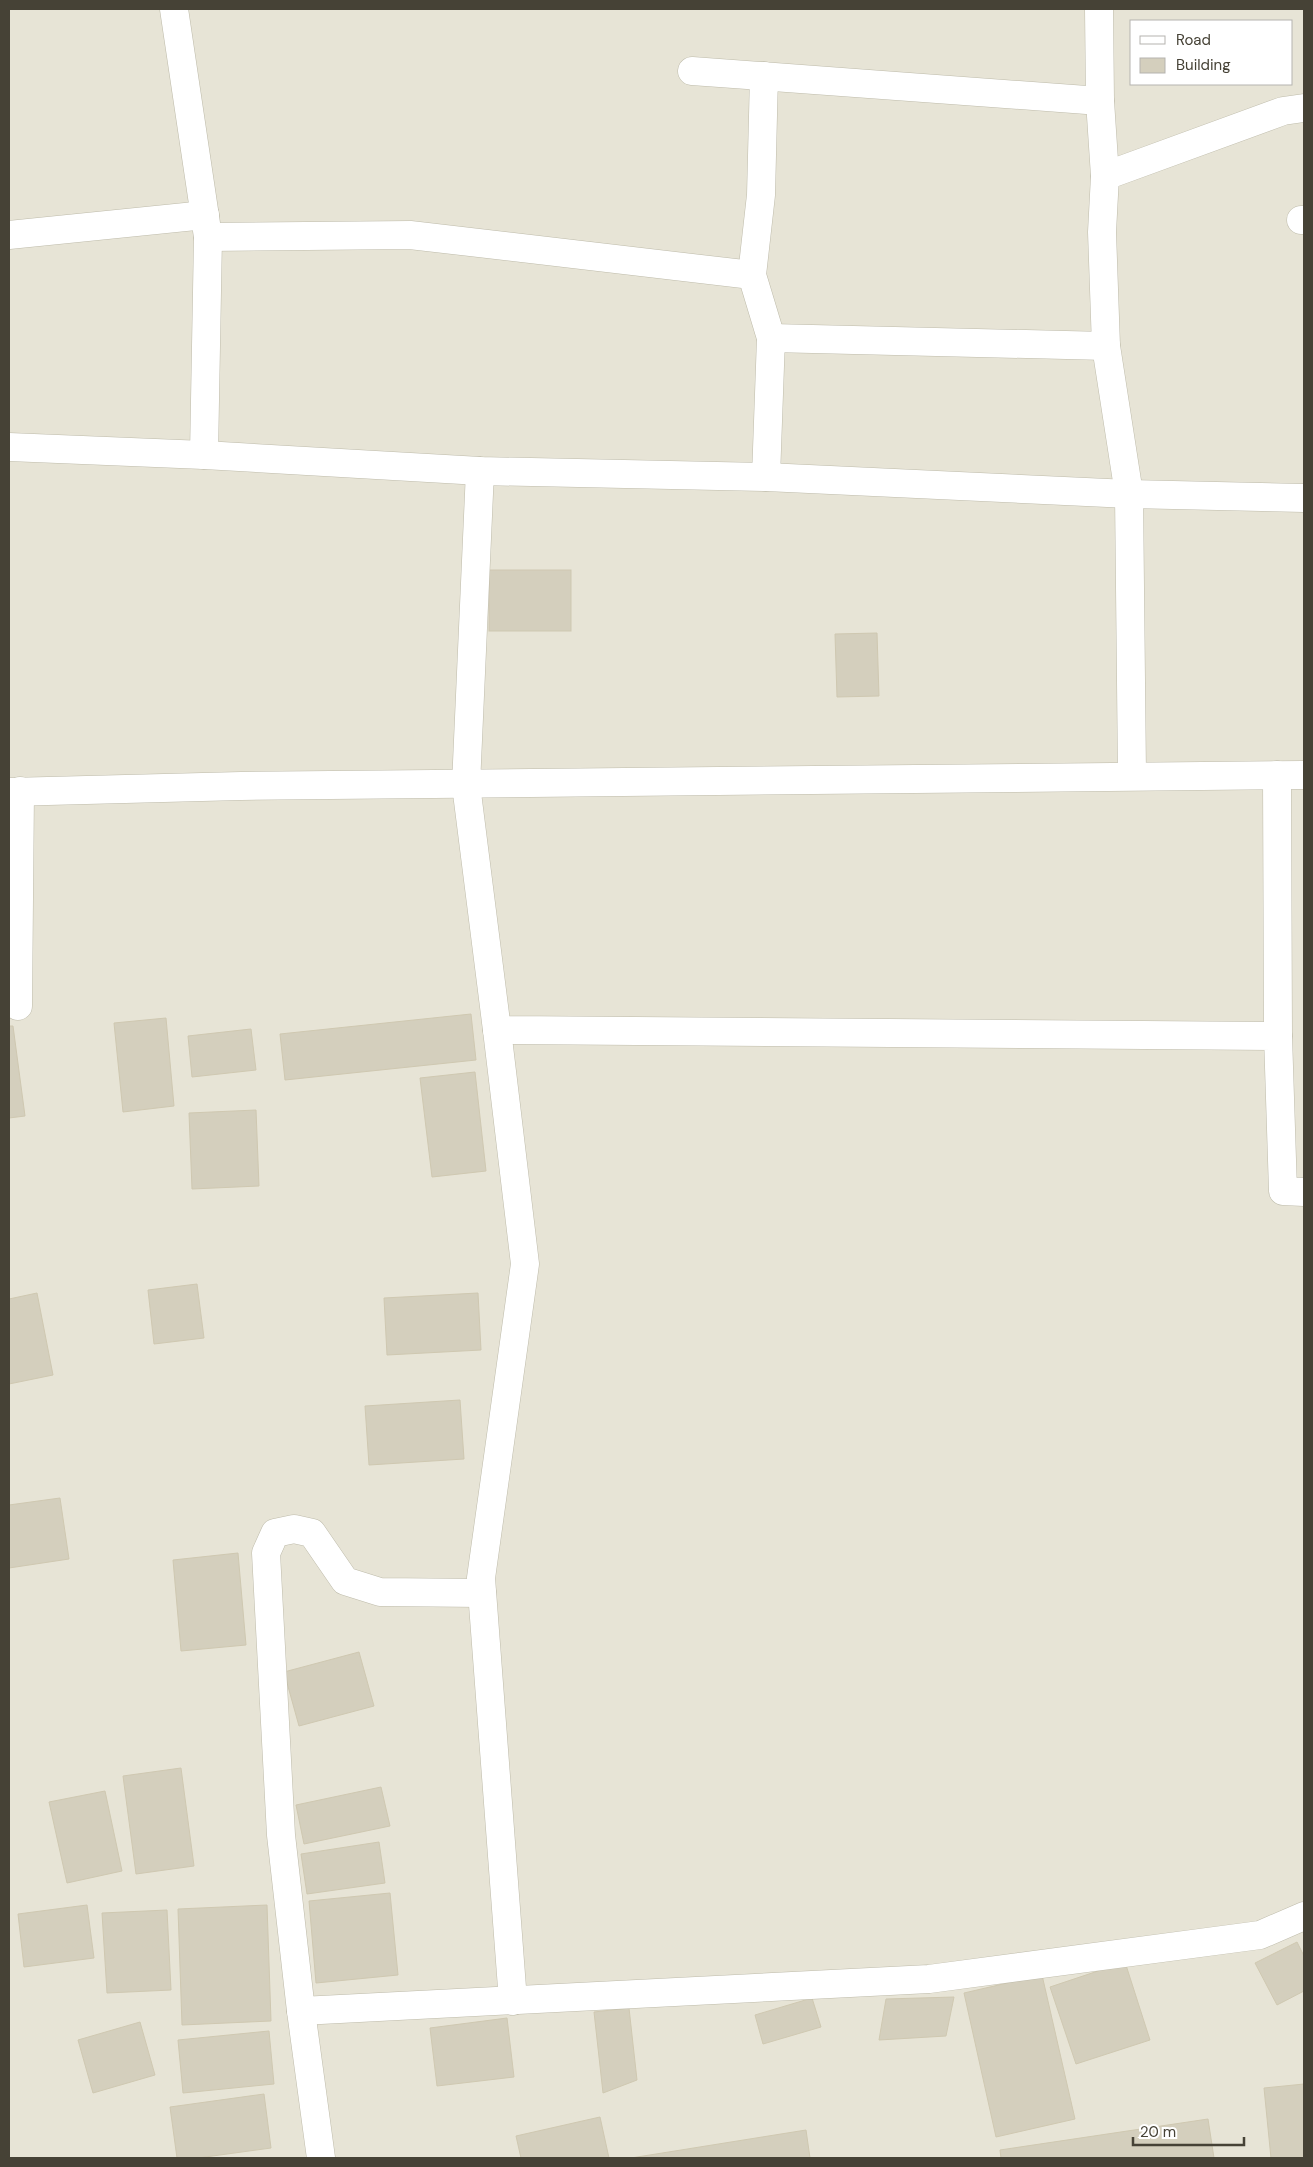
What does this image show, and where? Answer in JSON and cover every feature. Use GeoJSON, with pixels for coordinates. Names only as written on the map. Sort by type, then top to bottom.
{"type":"FeatureCollection","features":[{"type":"Feature","properties":{"kind":"street"},"geometry":{"type":"LineString","coordinates":[[174,9],[207,226],[204,456]]}},
{"type":"Feature","properties":{"kind":"street"},"geometry":{"type":"LineString","coordinates":[[1099,9],[1100,101],[1104,176],[1102,232],[1106,346],[1129,494],[1132,775]]}},
{"type":"Feature","properties":{"kind":"street"},"geometry":{"type":"LineString","coordinates":[[692,71],[1100,101]]}},
{"type":"Feature","properties":{"kind":"street"},"geometry":{"type":"LineString","coordinates":[[764,76],[761,195],[752,275],[770,338],[766,478]]}},
{"type":"Feature","properties":{"kind":"street"},"geometry":{"type":"LineString","coordinates":[[1104,176],[1283,111],[1304,108]]}},
{"type":"Feature","properties":{"kind":"street"},"geometry":{"type":"LineString","coordinates":[[9,235],[207,226],[410,235],[752,275]]}},
{"type":"Feature","properties":{"kind":"street"},"geometry":{"type":"LineString","coordinates":[[770,338],[1106,346]]}},
{"type":"Feature","properties":{"kind":"street"},"geometry":{"type":"LineString","coordinates":[[12,451],[204,456],[480,471],[766,478],[1129,494],[1304,498]]}},
{"type":"Feature","properties":{"kind":"street"},"geometry":{"type":"LineString","coordinates":[[480,471],[466,785],[525,1264],[481,1578],[513,2001]]}},
{"type":"Feature","properties":{"kind":"street"},"geometry":{"type":"LineString","coordinates":[[18,1006],[14,792],[242,786],[466,785],[1304,774]]}},
{"type":"Feature","properties":{"kind":"street"},"geometry":{"type":"LineString","coordinates":[[1277,775],[1278,1036],[1283,1191],[1304,1192]]}},
{"type":"Feature","properties":{"kind":"street"},"geometry":{"type":"LineString","coordinates":[[497,1030],[1278,1036]]}},
{"type":"Feature","properties":{"kind":"street"},"geometry":{"type":"LineString","coordinates":[[321,2158],[301,2012],[281,1835],[266,1553],[275,1534],[294,1529],[312,1533],[345,1581],[380,1592],[482,1593]]}},
{"type":"Feature","properties":{"kind":"street"},"geometry":{"type":"LineString","coordinates":[[301,2012],[929,1978],[1260,1934],[1304,1916]]}},
{"type":"Feature","properties":{"kind":"shaded area"},"geometry":{"type":"Polygon","coordinates":[[[9,9],[1304,9],[1304,2158],[9,2158],[9,9]]]}},
{"type":"Feature","properties":{"kind":"building"},"geometry":{"type":"Polygon","coordinates":[[[489,570],[571,570],[571,631],[489,631],[489,570]]]}},
{"type":"Feature","properties":{"kind":"building"},"geometry":{"type":"Polygon","coordinates":[[[877,633],[879,696],[837,697],[835,634],[877,633]]]}},
{"type":"Feature","properties":{"kind":"building"},"geometry":{"type":"Polygon","coordinates":[[[471,1014],[476,1060],[285,1080],[280,1034],[471,1014]]]}},
{"type":"Feature","properties":{"kind":"building"},"geometry":{"type":"Polygon","coordinates":[[[166,1018],[174,1106],[123,1112],[114,1023],[166,1018]]]}},
{"type":"Feature","properties":{"kind":"building"},"geometry":{"type":"Polygon","coordinates":[[[9,1026],[13,1026],[25,1116],[9,1118],[9,1026]]]}},
{"type":"Feature","properties":{"kind":"building"},"geometry":{"type":"Polygon","coordinates":[[[251,1029],[256,1070],[192,1077],[188,1036],[251,1029]]]}},
{"type":"Feature","properties":{"kind":"building"},"geometry":{"type":"Polygon","coordinates":[[[475,1072],[486,1171],[432,1177],[420,1078],[475,1072]]]}},
{"type":"Feature","properties":{"kind":"building"},"geometry":{"type":"Polygon","coordinates":[[[256,1110],[259,1186],[192,1189],[189,1113],[256,1110]]]}},
{"type":"Feature","properties":{"kind":"building"},"geometry":{"type":"Polygon","coordinates":[[[197,1284],[204,1338],[154,1344],[148,1290],[197,1284]]]}},
{"type":"Feature","properties":{"kind":"building"},"geometry":{"type":"Polygon","coordinates":[[[37,1293],[53,1375],[9,1384],[9,1299],[37,1293]]]}},
{"type":"Feature","properties":{"kind":"building"},"geometry":{"type":"Polygon","coordinates":[[[478,1293],[481,1350],[387,1355],[384,1298],[478,1293]]]}},
{"type":"Feature","properties":{"kind":"building"},"geometry":{"type":"Polygon","coordinates":[[[460,1400],[464,1459],[369,1465],[365,1406],[460,1400]]]}},
{"type":"Feature","properties":{"kind":"building"},"geometry":{"type":"Polygon","coordinates":[[[60,1498],[69,1559],[9,1568],[9,1505],[60,1498]]]}},
{"type":"Feature","properties":{"kind":"building"},"geometry":{"type":"Polygon","coordinates":[[[238,1553],[246,1645],[181,1651],[173,1560],[238,1553]]]}},
{"type":"Feature","properties":{"kind":"building"},"geometry":{"type":"Polygon","coordinates":[[[359,1652],[374,1706],[299,1726],[284,1672],[359,1652]]]}},
{"type":"Feature","properties":{"kind":"building"},"geometry":{"type":"Polygon","coordinates":[[[181,1768],[194,1866],[136,1874],[123,1776],[181,1768]]]}},
{"type":"Feature","properties":{"kind":"building"},"geometry":{"type":"Polygon","coordinates":[[[381,1787],[390,1826],[304,1844],[296,1805],[381,1787]]]}},
{"type":"Feature","properties":{"kind":"building"},"geometry":{"type":"Polygon","coordinates":[[[105,1791],[122,1871],[67,1883],[49,1802],[105,1791]]]}},
{"type":"Feature","properties":{"kind":"building"},"geometry":{"type":"Polygon","coordinates":[[[379,1842],[385,1883],[307,1894],[301,1854],[379,1842]]]}},
{"type":"Feature","properties":{"kind":"building"},"geometry":{"type":"Polygon","coordinates":[[[390,1893],[398,1975],[316,1983],[309,1901],[390,1893]]]}},
{"type":"Feature","properties":{"kind":"building"},"geometry":{"type":"Polygon","coordinates":[[[87,1905],[94,1958],[24,1967],[18,1914],[87,1905]]]}},
{"type":"Feature","properties":{"kind":"building"},"geometry":{"type":"Polygon","coordinates":[[[267,1905],[271,2021],[182,2025],[178,1909],[267,1905]]]}},
{"type":"Feature","properties":{"kind":"building"},"geometry":{"type":"Polygon","coordinates":[[[167,1910],[171,1990],[107,1993],[102,1913],[167,1910]]]}},
{"type":"Feature","properties":{"kind":"building"},"geometry":{"type":"Polygon","coordinates":[[[1297,1942],[1304,1956],[1304,1991],[1277,2005],[1255,1963],[1297,1942]]]}},
{"type":"Feature","properties":{"kind":"building"},"geometry":{"type":"Polygon","coordinates":[[[1125,1962],[1150,2040],[1076,2064],[1050,1987],[1125,1962]]]}},
{"type":"Feature","properties":{"kind":"building"},"geometry":{"type":"Polygon","coordinates":[[[1042,1975],[1075,2119],[996,2137],[964,1993],[1042,1975]]]}},
{"type":"Feature","properties":{"kind":"building"},"geometry":{"type":"Polygon","coordinates":[[[954,1997],[946,2036],[879,2040],[886,1999],[954,1997]]]}},
{"type":"Feature","properties":{"kind":"building"},"geometry":{"type":"Polygon","coordinates":[[[812,1998],[821,2027],[763,2044],[755,2015],[812,1998]]]}},
{"type":"Feature","properties":{"kind":"building"},"geometry":{"type":"Polygon","coordinates":[[[629,2008],[637,2080],[603,2093],[594,2012],[629,2008]]]}},
{"type":"Feature","properties":{"kind":"building"},"geometry":{"type":"Polygon","coordinates":[[[507,2018],[514,2077],[437,2086],[430,2028],[507,2018]]]}},
{"type":"Feature","properties":{"kind":"building"},"geometry":{"type":"Polygon","coordinates":[[[140,2022],[155,2075],[93,2093],[78,2040],[140,2022]]]}},
{"type":"Feature","properties":{"kind":"building"},"geometry":{"type":"Polygon","coordinates":[[[269,2031],[274,2084],[183,2093],[178,2040],[269,2031]]]}},
{"type":"Feature","properties":{"kind":"building"},"geometry":{"type":"Polygon","coordinates":[[[1304,2084],[1304,2158],[1271,2158],[1264,2088],[1304,2084]]]}},
{"type":"Feature","properties":{"kind":"building"},"geometry":{"type":"Polygon","coordinates":[[[264,2094],[271,2148],[198,2158],[177,2158],[170,2107],[264,2094]]]}},
{"type":"Feature","properties":{"kind":"building"},"geometry":{"type":"Polygon","coordinates":[[[600,2117],[609,2158],[521,2158],[516,2136],[600,2117]]]}},
{"type":"Feature","properties":{"kind":"building"},"geometry":{"type":"Polygon","coordinates":[[[1208,2119],[1214,2158],[1001,2158],[1000,2150],[1208,2119]]]}},
{"type":"Feature","properties":{"kind":"building"},"geometry":{"type":"Polygon","coordinates":[[[806,2130],[810,2158],[631,2158],[806,2130]]]}}]}
